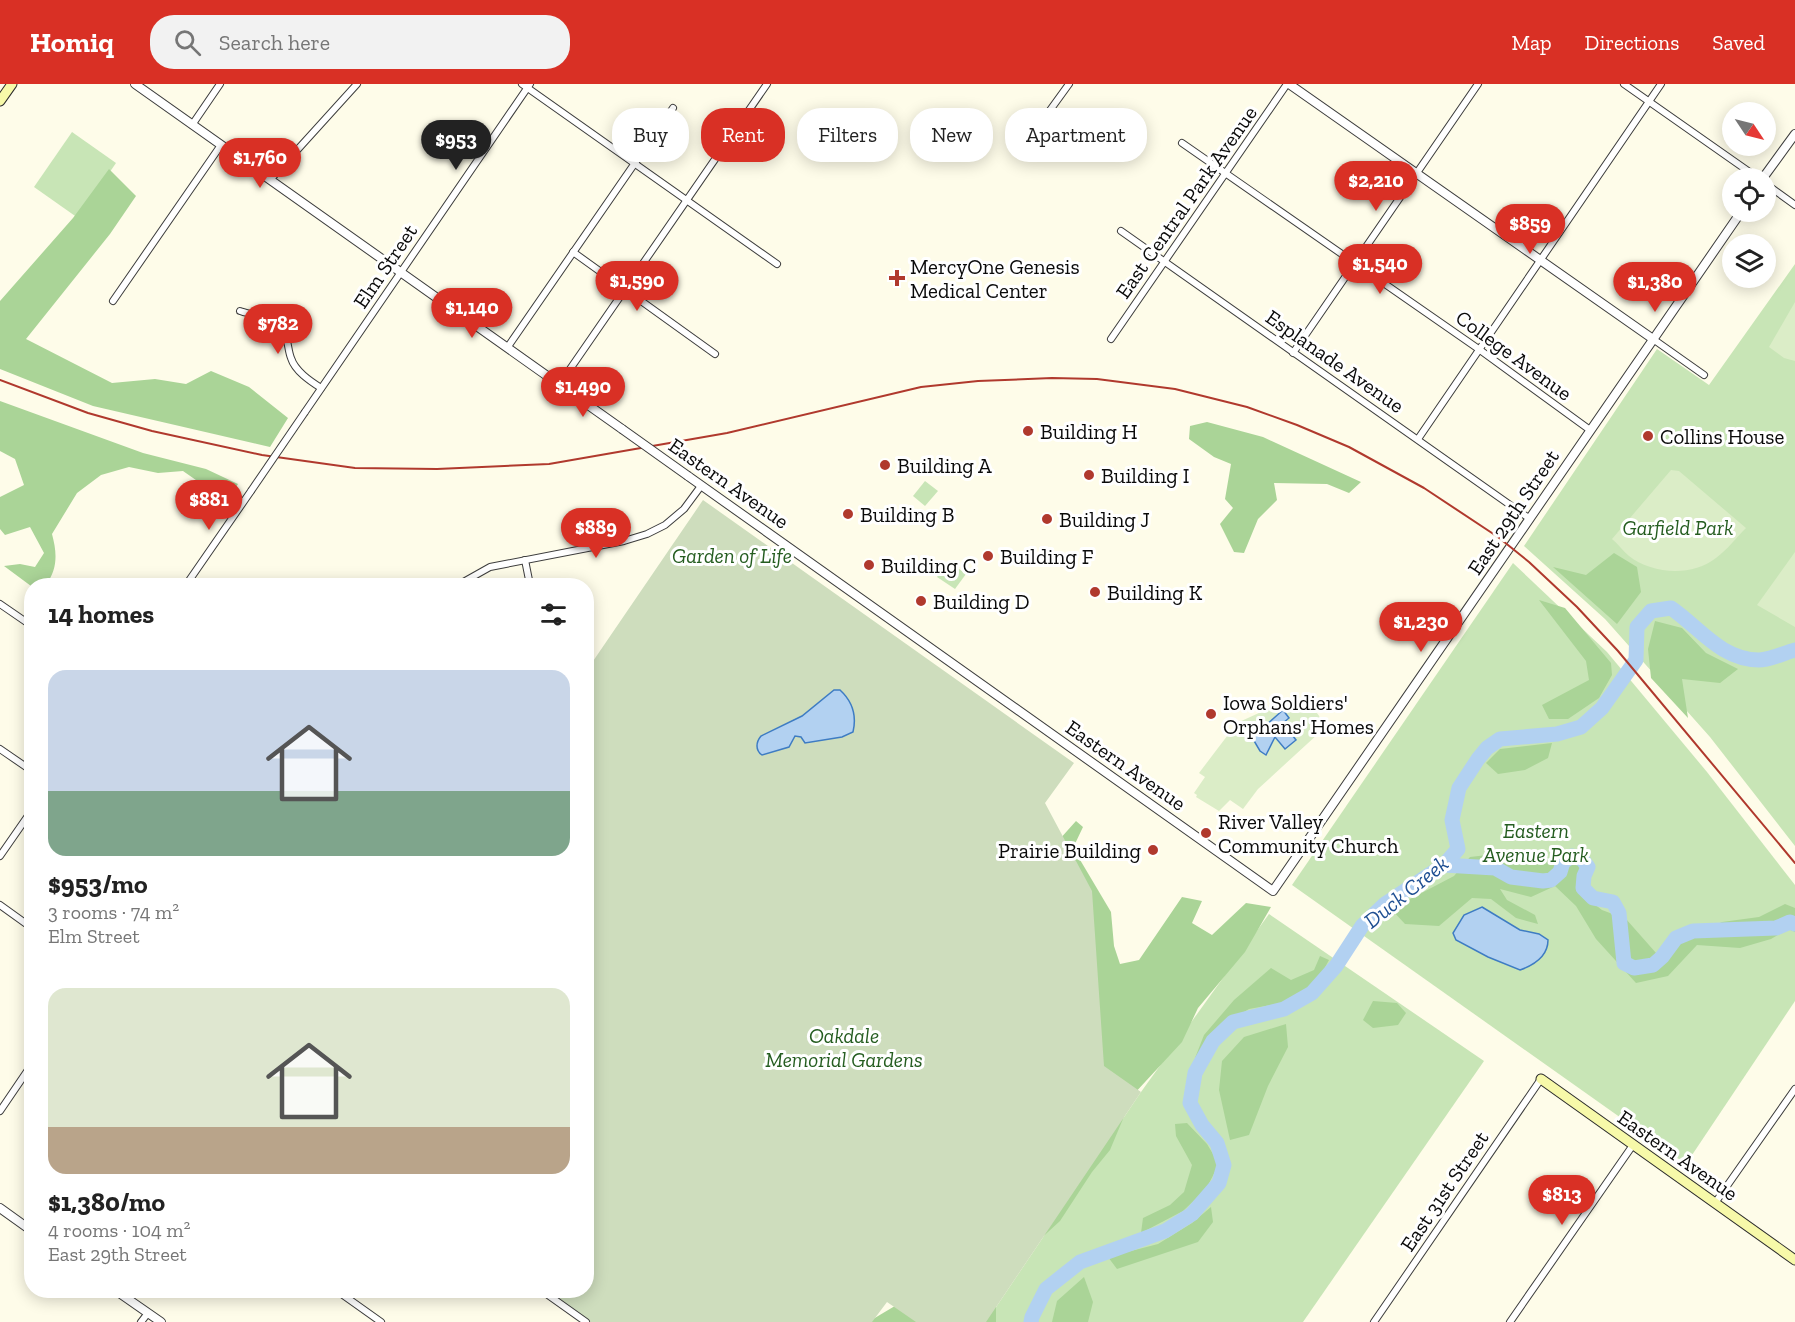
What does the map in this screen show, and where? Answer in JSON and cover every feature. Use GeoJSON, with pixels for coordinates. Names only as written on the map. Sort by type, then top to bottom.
{"type":"FeatureCollection","features":[{"type":"Feature","properties":{"kind":"main road"},"geometry":{"type":"LineString","coordinates":[[0,101],[12,84]]}},
{"type":"Feature","properties":{"kind":"main road","name":"Eastern Avenue"},"geometry":{"type":"LineString","coordinates":[[1540,1079],[1795,1260]]}},
{"type":"Feature","properties":{"kind":"street","name":"Eastern Avenue"},"geometry":{"type":"LineString","coordinates":[[135,84],[1274,891]]}},
{"type":"Feature","properties":{"kind":"street"},"geometry":{"type":"LineString","coordinates":[[192,125],[220,84]]}},
{"type":"Feature","properties":{"kind":"street"},"geometry":{"type":"LineString","coordinates":[[270,180],[357,84]]}},
{"type":"Feature","properties":{"kind":"street"},"geometry":{"type":"LineString","coordinates":[[559,385],[767,84]]}},
{"type":"Feature","properties":{"kind":"street"},"geometry":{"type":"LineString","coordinates":[[1052,108],[1069,84]]}},
{"type":"Feature","properties":{"kind":"street"},"geometry":{"type":"LineString","coordinates":[[1288,84],[1704,375]]}},
{"type":"Feature","properties":{"kind":"street","name":"East Central Park Avenue"},"geometry":{"type":"LineString","coordinates":[[1112,339],[1288,84]]}},
{"type":"Feature","properties":{"kind":"street"},"geometry":{"type":"LineString","coordinates":[[1293,353],[1478,84]]}},
{"type":"Feature","properties":{"kind":"street"},"geometry":{"type":"LineString","coordinates":[[1624,84],[1744,168]]}},
{"type":"Feature","properties":{"kind":"street"},"geometry":{"type":"LineString","coordinates":[[1418,439],[1661,84]]}},
{"type":"Feature","properties":{"kind":"street"},"geometry":{"type":"LineString","coordinates":[[526,85],[777,264]]}},
{"type":"Feature","properties":{"kind":"street","name":"Elm Street"},"geometry":{"type":"LineString","coordinates":[[191,578],[526,85]]}},
{"type":"Feature","properties":{"kind":"street"},"geometry":{"type":"LineString","coordinates":[[1770,168],[1795,134]]}},
{"type":"Feature","properties":{"kind":"street","name":"College Avenue"},"geometry":{"type":"LineString","coordinates":[[1182,143],[1480,350],[1590,430]]}},
{"type":"Feature","properties":{"kind":"street"},"geometry":{"type":"LineString","coordinates":[[113,301],[221,145]]}},
{"type":"Feature","properties":{"kind":"street"},"geometry":{"type":"LineString","coordinates":[[507,348],[634,163]]}},
{"type":"Feature","properties":{"kind":"street"},"geometry":{"type":"LineString","coordinates":[[1776,191],[1795,205]]}},
{"type":"Feature","properties":{"kind":"street","name":"East 29th Street"},"geometry":{"type":"LineString","coordinates":[[1274,891],[1734,222]]}},
{"type":"Feature","properties":{"kind":"street","name":"Esplanade Avenue"},"geometry":{"type":"LineString","coordinates":[[1121,231],[1530,519]]}},
{"type":"Feature","properties":{"kind":"street"},"geometry":{"type":"LineString","coordinates":[[573,252],[716,354]]}},
{"type":"Feature","properties":{"kind":"street"},"geometry":{"type":"LineString","coordinates":[[240,311],[273,322],[281,329],[288,342],[291,360],[308,380],[321,388]]}},
{"type":"Feature","properties":{"kind":"street"},"geometry":{"type":"LineString","coordinates":[[470,578],[490,567],[624,541],[647,534],[665,525],[684,508],[701,486]]}},
{"type":"Feature","properties":{"kind":"street"},"geometry":{"type":"LineString","coordinates":[[525,560],[529,578]]}},
{"type":"Feature","properties":{"kind":"street"},"geometry":{"type":"LineString","coordinates":[[0,604],[24,621]]}},
{"type":"Feature","properties":{"kind":"street"},"geometry":{"type":"LineString","coordinates":[[0,749],[24,766]]}},
{"type":"Feature","properties":{"kind":"street"},"geometry":{"type":"LineString","coordinates":[[0,856],[24,822]]}},
{"type":"Feature","properties":{"kind":"street"},"geometry":{"type":"LineString","coordinates":[[0,905],[24,922]]}},
{"type":"Feature","properties":{"kind":"street"},"geometry":{"type":"LineString","coordinates":[[0,1111],[24,1076]]}},
{"type":"Feature","properties":{"kind":"street","name":"East 31st Street"},"geometry":{"type":"LineString","coordinates":[[1374,1322],[1540,1079]]}},
{"type":"Feature","properties":{"kind":"street"},"geometry":{"type":"LineString","coordinates":[[1715,1203],[1795,1089]]}},
{"type":"Feature","properties":{"kind":"street"},"geometry":{"type":"LineString","coordinates":[[1510,1322],[1633,1145]]}},
{"type":"Feature","properties":{"kind":"street"},"geometry":{"type":"LineString","coordinates":[[0,1208],[24,1225]]}},
{"type":"Feature","properties":{"kind":"street"},"geometry":{"type":"LineString","coordinates":[[127,1298],[161,1322]]}},
{"type":"Feature","properties":{"kind":"street"},"geometry":{"type":"LineString","coordinates":[[347,1298],[381,1322]]}},
{"type":"Feature","properties":{"kind":"street"},"geometry":{"type":"LineString","coordinates":[[552,1298],[586,1322]]}},
{"type":"Feature","properties":{"kind":"street"},"geometry":{"type":"LineString","coordinates":[[141,1322],[148,1313]]}},
{"type":"Feature","properties":{"kind":"green space"},"geometry":{"type":"Polygon","coordinates":[[[72,132],[116,163],[78,218],[34,187],[72,132]]]}},
{"type":"Feature","properties":{"kind":"green space"},"geometry":{"type":"Polygon","coordinates":[[[109,169],[136,196],[110,234],[26,339],[112,383],[155,379],[186,384],[211,371],[249,387],[288,418],[270,447],[93,406],[0,369],[0,301],[73,218],[109,169]]]}},
{"type":"Feature","properties":{"kind":"green space","name":"Garfield Park"},"geometry":{"type":"Polygon","coordinates":[[[1795,264],[1795,846],[1710,737],[1605,619],[1524,546],[1657,349],[1709,385],[1795,264]]]}},
{"type":"Feature","properties":{"kind":"green space"},"geometry":{"type":"Polygon","coordinates":[[[1795,302],[1795,361],[1784,358],[1769,347],[1795,302]]]}},
{"type":"Feature","properties":{"kind":"green space"},"geometry":{"type":"Polygon","coordinates":[[[0,401],[143,453],[206,469],[238,484],[226,501],[183,471],[158,473],[129,467],[101,475],[77,493],[52,534],[55,560],[50,578],[24,578],[24,581],[4,566],[20,564],[35,567],[44,553],[30,527],[5,535],[0,529],[0,497],[24,485],[15,459],[0,451],[0,401]]]}},
{"type":"Feature","properties":{"kind":"green space"},"geometry":{"type":"Polygon","coordinates":[[[1207,422],[1263,437],[1361,482],[1349,493],[1327,484],[1274,483],[1277,500],[1258,519],[1244,553],[1234,552],[1220,524],[1233,508],[1225,499],[1231,464],[1214,457],[1189,439],[1190,426],[1207,422]]]}},
{"type":"Feature","properties":{"kind":"green space"},"geometry":{"type":"Polygon","coordinates":[[[1671,470],[1679,471],[1746,528],[1716,558],[1696,568],[1672,571],[1649,567],[1629,556],[1612,539],[1671,470]]]}},
{"type":"Feature","properties":{"kind":"green space"},"geometry":{"type":"Polygon","coordinates":[[[925,481],[938,491],[925,506],[913,496],[925,481]]]}},
{"type":"Feature","properties":{"kind":"green space","name":"Oakdale Memorial Gardens"},"geometry":{"type":"Polygon","coordinates":[[[703,500],[1074,763],[1045,803],[1092,891],[1104,1066],[1141,1092],[986,1322],[916,1322],[887,1302],[872,1322],[591,1322],[557,1298],[594,1298],[594,660],[703,500]]]}},
{"type":"Feature","properties":{"kind":"green space"},"geometry":{"type":"Polygon","coordinates":[[[1795,552],[1795,627],[1757,605],[1795,552]]]}},
{"type":"Feature","properties":{"kind":"green space"},"geometry":{"type":"Polygon","coordinates":[[[1614,553],[1637,567],[1641,592],[1617,624],[1553,567],[1586,575],[1614,553]]]}},
{"type":"Feature","properties":{"kind":"green space"},"geometry":{"type":"Polygon","coordinates":[[[948,561],[966,574],[955,589],[937,577],[948,561]]]}},
{"type":"Feature","properties":{"kind":"green space","name":"Eastern Avenue Park"},"geometry":{"type":"Polygon","coordinates":[[[1513,563],[1607,652],[1707,772],[1795,885],[1795,1001],[1686,1164],[1292,885],[1513,563]]]}},
{"type":"Feature","properties":{"kind":"green space"},"geometry":{"type":"Polygon","coordinates":[[[1539,600],[1565,608],[1611,663],[1612,675],[1599,698],[1568,719],[1549,719],[1542,705],[1589,680],[1586,661],[1539,600]]]}},
{"type":"Feature","properties":{"kind":"green space"},"geometry":{"type":"Polygon","coordinates":[[[1655,621],[1682,628],[1706,653],[1738,669],[1720,683],[1682,679],[1688,718],[1651,678],[1648,649],[1655,621]]]}},
{"type":"Feature","properties":{"kind":"green space"},"geometry":{"type":"Polygon","coordinates":[[[1296,696],[1319,716],[1321,727],[1319,733],[1258,789],[1243,809],[1230,800],[1219,811],[1196,797],[1194,793],[1205,777],[1199,773],[1237,723],[1296,696]]]}},
{"type":"Feature","properties":{"kind":"green space"},"geometry":{"type":"Polygon","coordinates":[[[1552,743],[1548,758],[1525,770],[1498,774],[1486,763],[1500,749],[1552,743]]]}},
{"type":"Feature","properties":{"kind":"green space"},"geometry":{"type":"Polygon","coordinates":[[[1076,821],[1083,827],[1073,848],[1111,912],[1114,946],[1120,964],[1139,960],[1182,897],[1202,901],[1192,923],[1212,935],[1246,903],[1271,907],[1245,952],[1198,1008],[1182,1042],[1133,1095],[1110,1150],[1092,1172],[1060,1221],[996,1286],[996,1322],[868,1322],[910,1297],[1050,850],[1076,821]]]}},
{"type":"Feature","properties":{"kind":"green space"},"geometry":{"type":"Polygon","coordinates":[[[1578,853],[1585,897],[1602,910],[1626,919],[1664,962],[1679,943],[1722,922],[1759,917],[1785,904],[1795,908],[1795,932],[1788,929],[1771,939],[1740,948],[1697,945],[1668,976],[1636,983],[1596,939],[1576,906],[1555,886],[1531,897],[1500,889],[1507,900],[1535,915],[1538,924],[1516,918],[1491,899],[1472,898],[1439,926],[1405,924],[1391,909],[1454,876],[1470,857],[1496,854],[1537,860],[1578,853]]]}},
{"type":"Feature","properties":{"kind":"green space"},"geometry":{"type":"Polygon","coordinates":[[[1269,914],[1484,1061],[1303,1322],[986,1322],[1141,1092],[1269,914]]]}},
{"type":"Feature","properties":{"kind":"green space"},"geometry":{"type":"Polygon","coordinates":[[[1320,956],[1329,960],[1317,982],[1287,1002],[1249,1009],[1222,1025],[1202,1054],[1195,1058],[1204,1035],[1234,1000],[1271,968],[1291,980],[1314,970],[1320,956]]]}},
{"type":"Feature","properties":{"kind":"green space"},"geometry":{"type":"Polygon","coordinates":[[[1373,1001],[1397,1003],[1406,1013],[1398,1025],[1373,1028],[1363,1020],[1373,1001]]]}},
{"type":"Feature","properties":{"kind":"green space"},"geometry":{"type":"Polygon","coordinates":[[[1286,1024],[1288,1047],[1268,1086],[1249,1135],[1230,1140],[1219,1090],[1222,1061],[1244,1037],[1286,1024]]]}},
{"type":"Feature","properties":{"kind":"green space"},"geometry":{"type":"Polygon","coordinates":[[[1187,1123],[1207,1144],[1219,1164],[1206,1189],[1183,1211],[1141,1233],[1143,1218],[1170,1205],[1184,1192],[1192,1165],[1176,1136],[1175,1124],[1187,1123]]]}},
{"type":"Feature","properties":{"kind":"green space"},"geometry":{"type":"Polygon","coordinates":[[[1211,1207],[1213,1222],[1198,1242],[1117,1269],[1108,1257],[1158,1244],[1192,1223],[1211,1207]]]}},
{"type":"Feature","properties":{"kind":"green space"},"geometry":{"type":"Polygon","coordinates":[[[1084,1277],[1093,1302],[1088,1322],[1052,1322],[1057,1301],[1084,1277]]]}},
{"type":"Feature","properties":{"kind":"water"},"geometry":{"type":"Polygon","coordinates":[[[834,690],[840,690],[848,699],[854,714],[853,732],[842,737],[805,743],[801,737],[795,736],[789,747],[762,755],[758,751],[758,741],[761,736],[802,716],[834,690]]]}},
{"type":"Feature","properties":{"kind":"water"},"geometry":{"type":"Polygon","coordinates":[[[1283,710],[1289,718],[1283,723],[1296,740],[1285,749],[1275,737],[1266,755],[1260,751],[1250,734],[1265,726],[1283,710]]]}},
{"type":"Feature","properties":{"kind":"water"},"geometry":{"type":"Polygon","coordinates":[[[1482,907],[1520,930],[1539,934],[1548,940],[1546,951],[1535,963],[1520,970],[1488,957],[1456,940],[1453,933],[1464,915],[1482,907]]]}},
{"type":"Feature","properties":{"kind":"waterway","name":"Duck Creek"},"geometry":{"type":"LineString","coordinates":[[1031,1322],[1046,1289],[1080,1262],[1165,1231],[1192,1214],[1219,1183],[1224,1165],[1217,1143],[1202,1125],[1190,1103],[1195,1073],[1213,1041],[1233,1022],[1284,1009],[1312,993],[1336,966],[1362,926],[1385,904],[1444,865],[1458,849],[1452,820],[1459,788],[1487,748],[1500,739],[1557,734],[1581,727],[1602,708],[1636,660],[1637,627],[1651,611],[1671,608],[1722,649],[1745,659],[1763,660],[1795,650]]}},
{"type":"Feature","properties":{"kind":"waterway"},"geometry":{"type":"LineString","coordinates":[[1444,865],[1495,868],[1511,877],[1543,881],[1551,880],[1560,872],[1563,862],[1572,856],[1582,859],[1588,867],[1584,876],[1583,888],[1593,898],[1613,902],[1619,913],[1624,963],[1634,968],[1653,965],[1676,938],[1693,931],[1776,928],[1790,922],[1795,924]]}},
{"type":"Feature","properties":{"kind":"railway"},"geometry":{"type":"LineString","coordinates":[[0,380],[88,413],[152,431],[262,455],[355,468],[437,469],[549,464],[727,433],[921,387],[978,381],[1097,379],[1175,389],[1247,407],[1349,447],[1424,488],[1498,537],[1529,562],[1577,607],[1618,651],[1795,863]]}},
{"type":"Feature","properties":{"kind":"place","name":"MercyOne Genesis Medical Center"},"geometry":{"type":"Point","coordinates":[897,278]}},
{"type":"Feature","properties":{"kind":"place","name":"Building H"},"geometry":{"type":"Point","coordinates":[1028,431]}},
{"type":"Feature","properties":{"kind":"place","name":"Collins House"},"geometry":{"type":"Point","coordinates":[1648,436]}},
{"type":"Feature","properties":{"kind":"place","name":"Building A"},"geometry":{"type":"Point","coordinates":[885,465]}},
{"type":"Feature","properties":{"kind":"place","name":"Building I"},"geometry":{"type":"Point","coordinates":[1089,475]}},
{"type":"Feature","properties":{"kind":"place","name":"Building B"},"geometry":{"type":"Point","coordinates":[848,514]}},
{"type":"Feature","properties":{"kind":"place","name":"Building J"},"geometry":{"type":"Point","coordinates":[1047,519]}},
{"type":"Feature","properties":{"kind":"place","name":"Building F"},"geometry":{"type":"Point","coordinates":[988,556]}},
{"type":"Feature","properties":{"kind":"place","name":"Building C"},"geometry":{"type":"Point","coordinates":[869,565]}},
{"type":"Feature","properties":{"kind":"place","name":"Building K"},"geometry":{"type":"Point","coordinates":[1095,592]}},
{"type":"Feature","properties":{"kind":"place","name":"Building D"},"geometry":{"type":"Point","coordinates":[921,601]}},
{"type":"Feature","properties":{"kind":"place","name":"Iowa Soldiers' Orphans' Homes"},"geometry":{"type":"Point","coordinates":[1211,714]}},
{"type":"Feature","properties":{"kind":"place","name":"River Valley Community Church"},"geometry":{"type":"Point","coordinates":[1206,833]}},
{"type":"Feature","properties":{"kind":"place","name":"Prairie Building"},"geometry":{"type":"Point","coordinates":[1153,850]}},
{"type":"Feature","properties":{"kind":"park label","name":"Garden of Life"},"geometry":{"type":"Point","coordinates":[732,555]}}]}
